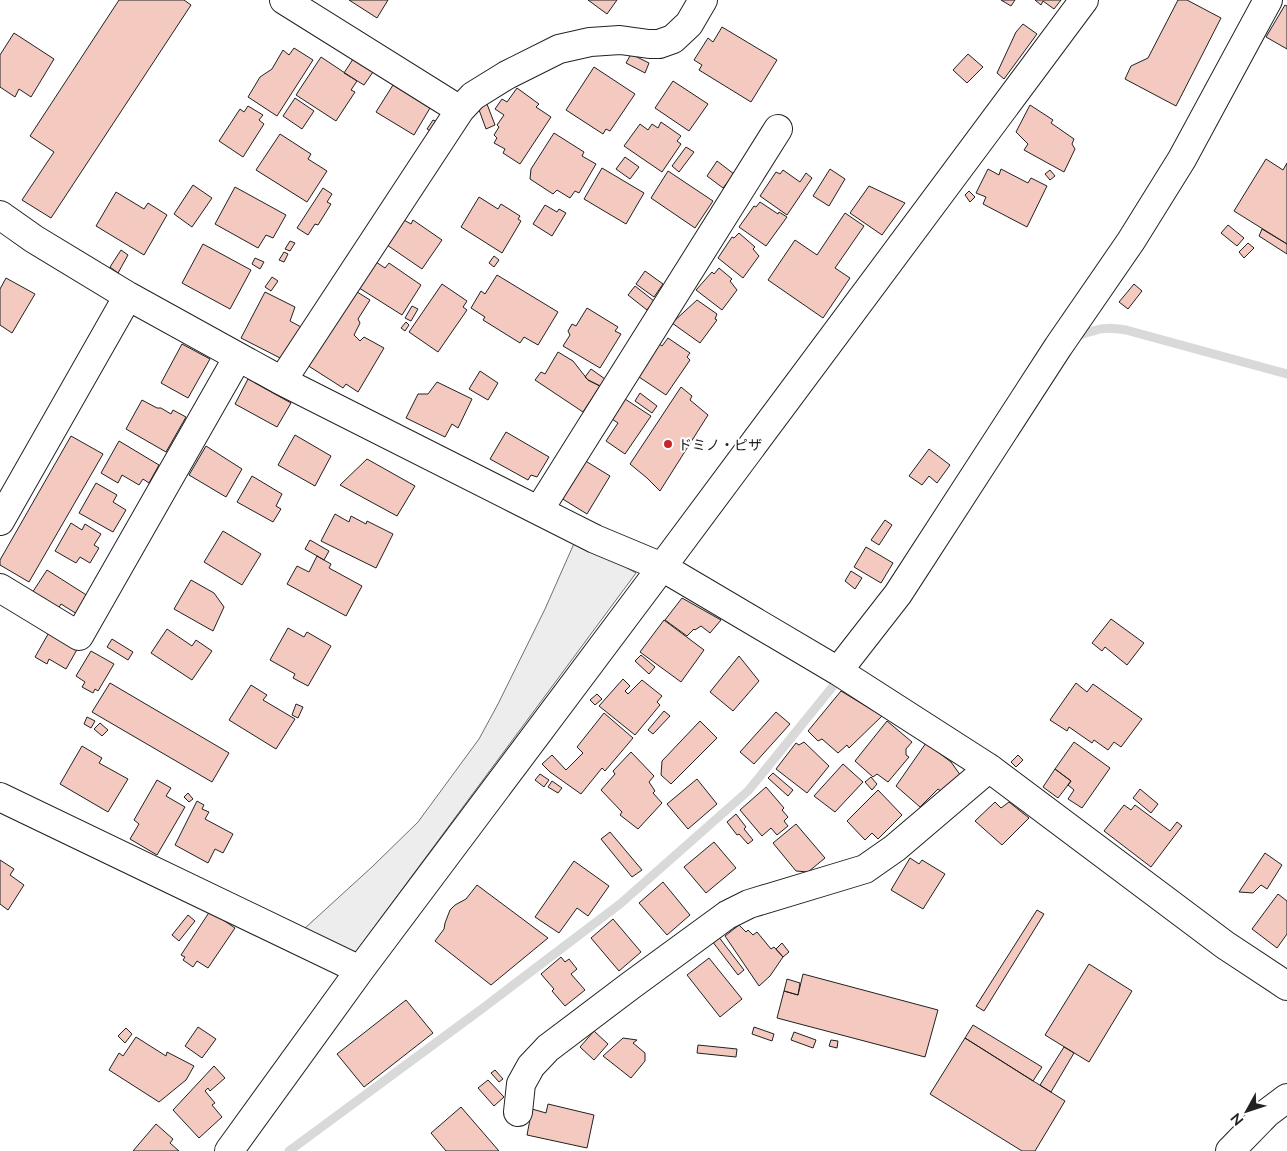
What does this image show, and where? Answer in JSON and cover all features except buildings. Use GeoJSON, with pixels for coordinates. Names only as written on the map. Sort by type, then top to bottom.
{"type":"FeatureCollection","features":[{"type":"Feature","properties":{"kind":"street"},"geometry":{"type":"LineString","coordinates":[[284,0],[460,110]]}},
{"type":"Feature","properties":{"kind":"street"},"geometry":{"type":"LineString","coordinates":[[282,382],[460,110],[473,96],[559,49],[590,42],[620,40],[659,44],[673,39],[688,24],[703,0]]}},
{"type":"Feature","properties":{"kind":"street"},"geometry":{"type":"LineString","coordinates":[[229,1151],[360,970],[1084,0]]}},
{"type":"Feature","properties":{"kind":"street"},"geometry":{"type":"LineString","coordinates":[[838,671],[898,594],[1058,346],[1131,241],[1182,159],[1268,0]]}},
{"type":"Feature","properties":{"kind":"street"},"geometry":{"type":"LineString","coordinates":[[539,510],[778,129]]}},
{"type":"Feature","properties":{"kind":"street"},"geometry":{"type":"LineString","coordinates":[[0,215],[34,239],[128,296],[282,382],[595,539],[662,567],[838,671],[990,768],[1225,945],[1287,986]]}},
{"type":"Feature","properties":{"kind":"street"},"geometry":{"type":"LineString","coordinates":[[0,521],[128,296]]}},
{"type":"Feature","properties":{"kind":"street"},"geometry":{"type":"LineString","coordinates":[[0,588],[79,636],[238,357]]}},
{"type":"Feature","properties":{"kind":"street"},"geometry":{"type":"LineString","coordinates":[[518,1112],[521,1084],[531,1066],[548,1048],[630,986],[727,916],[749,904],[865,869],[895,848],[990,768]]}},
{"type":"Feature","properties":{"kind":"street"},"geometry":{"type":"LineString","coordinates":[[0,797],[360,970]]}},
{"type":"Feature","properties":{"kind":"street"},"geometry":{"type":"LineString","coordinates":[[1230,1151],[1267,1113],[1287,1098]]}},
{"type":"Feature","properties":{"kind":"shaded area"},"geometry":{"type":"Polygon","coordinates":[[[576,539],[636,573],[355,953],[304,929],[418,822],[479,739],[545,609],[576,539]]]}},
{"type":"Feature","properties":{"kind":"waterway"},"geometry":{"type":"LineString","coordinates":[[1074,339],[1077,335],[1101,329],[1126,330],[1287,374]]}},
{"type":"Feature","properties":{"kind":"waterway"},"geometry":{"type":"LineString","coordinates":[[289,1151],[620,904],[748,791],[834,685]]}},
{"type":"Feature","properties":{"kind":"place","name":"ドミノ・ピザ"},"geometry":{"type":"Point","coordinates":[668,444]}}]}
